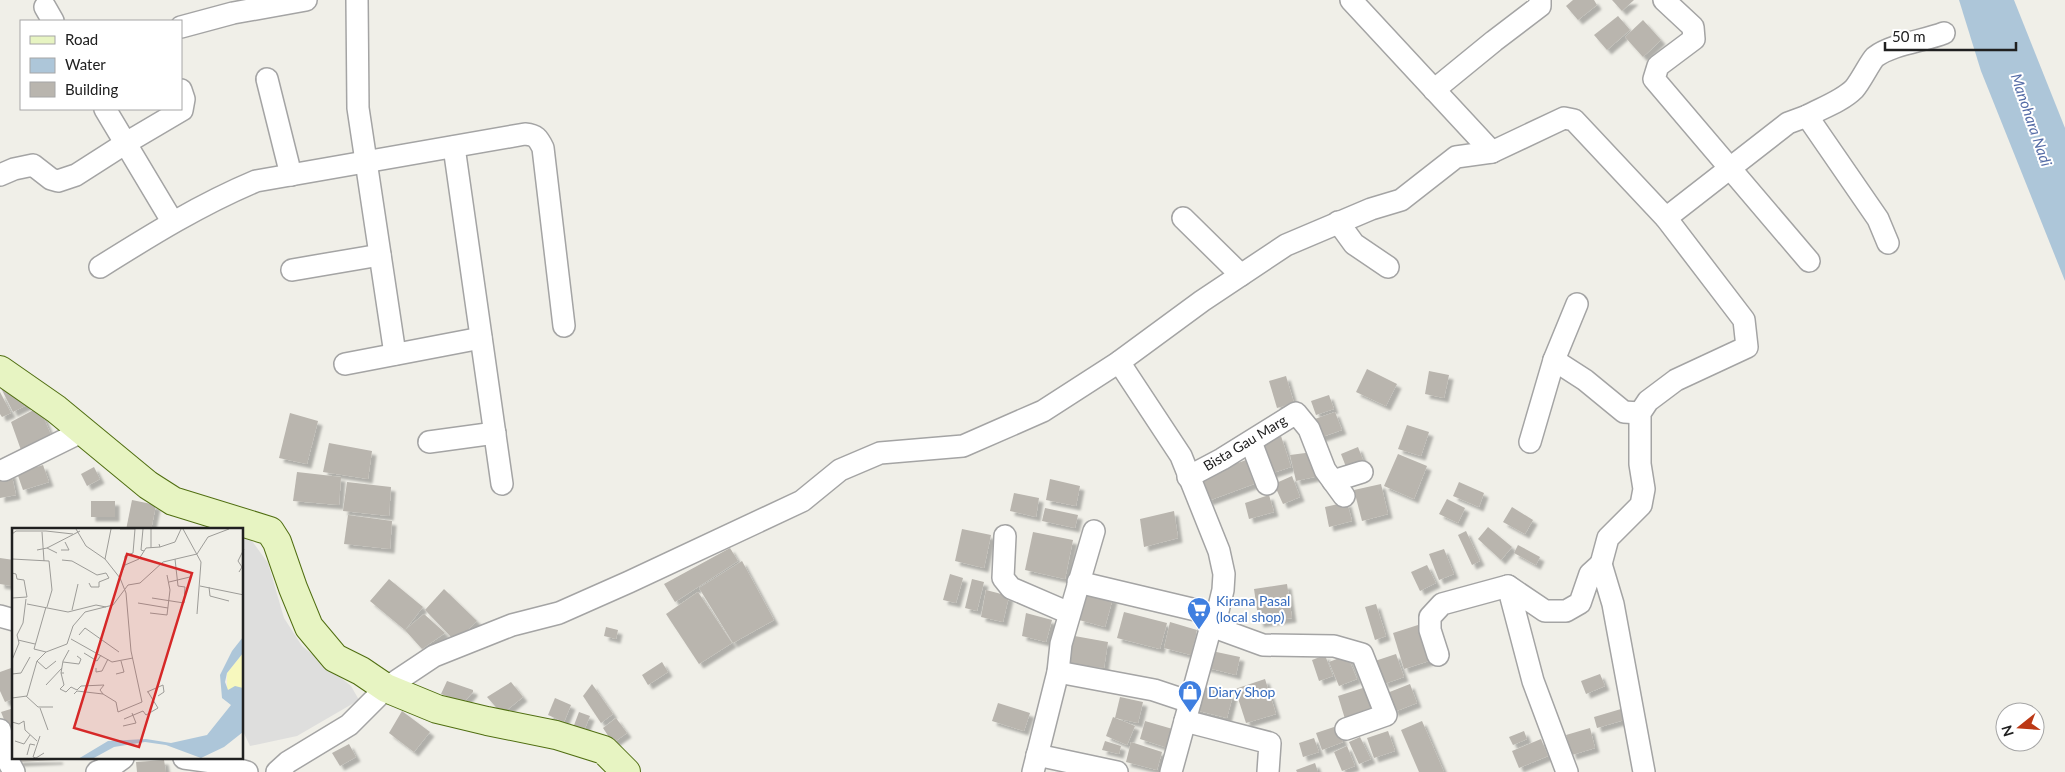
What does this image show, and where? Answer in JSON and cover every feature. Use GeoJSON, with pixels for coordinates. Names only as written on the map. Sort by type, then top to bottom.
{"type":"FeatureCollection","features":[{"type":"Feature","properties":{"kind":"main road"},"geometry":{"type":"LineString","coordinates":[[0,370],[56,409],[148,485],[173,501],[270,531],[278,542],[293,588],[309,627],[335,658],[361,671],[386,688],[437,709],[487,722],[556,735],[604,750],[626,772]]}},
{"type":"Feature","properties":{"kind":"street"},"geometry":{"type":"LineString","coordinates":[[182,27],[233,14],[306,0]]}},
{"type":"Feature","properties":{"kind":"street"},"geometry":{"type":"LineString","coordinates":[[357,0],[358,108],[396,354]]}},
{"type":"Feature","properties":{"kind":"street"},"geometry":{"type":"LineString","coordinates":[[1351,0],[1492,152]]}},
{"type":"Feature","properties":{"kind":"street"},"geometry":{"type":"LineString","coordinates":[[1434,90],[1494,40],[1540,6],[1540,0]]}},
{"type":"Feature","properties":{"kind":"street"},"geometry":{"type":"LineString","coordinates":[[1664,0],[1693,27],[1694,39],[1658,66],[1654,79],[1809,262]]}},
{"type":"Feature","properties":{"kind":"street"},"geometry":{"type":"LineString","coordinates":[[1666,218],[1731,170],[1788,124],[1808,116],[1853,90],[1865,76],[1874,58],[1892,48],[1944,33]]}},
{"type":"Feature","properties":{"kind":"street"},"geometry":{"type":"LineString","coordinates":[[266,79],[291,175]]}},
{"type":"Feature","properties":{"kind":"street"},"geometry":{"type":"LineString","coordinates":[[0,175],[14,168],[33,165],[51,179],[58,181],[76,175],[182,110],[184,98],[182,93]]}},
{"type":"Feature","properties":{"kind":"street"},"geometry":{"type":"LineString","coordinates":[[107,110],[172,221]]}},
{"type":"Feature","properties":{"kind":"street"},"geometry":{"type":"LineString","coordinates":[[1808,116],[1878,219],[1888,243]]}},
{"type":"Feature","properties":{"kind":"street"},"geometry":{"type":"LineString","coordinates":[[277,772],[288,762],[349,725],[386,688],[434,656],[512,625],[559,613],[629,582],[802,501],[840,470],[880,453],[963,446],[1043,411],[1118,362],[1286,245],[1371,209],[1402,200],[1456,157],[1492,152],[1564,118],[1574,120],[1666,218],[1744,320],[1746,347],[1676,380],[1648,401],[1640,413],[1640,464],[1644,489],[1640,505],[1608,538],[1600,564],[1590,574],[1580,603],[1566,611],[1545,611],[1508,586],[1442,604],[1430,617],[1430,630],[1438,655]]}},
{"type":"Feature","properties":{"kind":"street"},"geometry":{"type":"LineString","coordinates":[[100,267],[172,221],[256,181],[525,134],[534,134],[543,148],[564,326]]}},
{"type":"Feature","properties":{"kind":"street"},"geometry":{"type":"LineString","coordinates":[[454,147],[502,484]]}},
{"type":"Feature","properties":{"kind":"street"},"geometry":{"type":"LineString","coordinates":[[1183,218],[1241,275]]}},
{"type":"Feature","properties":{"kind":"street"},"geometry":{"type":"LineString","coordinates":[[1338,222],[1354,244],[1388,267]]}},
{"type":"Feature","properties":{"kind":"street"},"geometry":{"type":"LineString","coordinates":[[292,270],[380,255]]}},
{"type":"Feature","properties":{"kind":"street"},"geometry":{"type":"LineString","coordinates":[[1530,442],[1554,360],[1577,304]]}},
{"type":"Feature","properties":{"kind":"street"},"geometry":{"type":"LineString","coordinates":[[345,364],[481,338]]}},
{"type":"Feature","properties":{"kind":"street"},"geometry":{"type":"LineString","coordinates":[[1554,360],[1585,380],[1624,412],[1640,413]]}},
{"type":"Feature","properties":{"kind":"street","name":"Bista Gau Marg"},"geometry":{"type":"LineString","coordinates":[[1118,362],[1181,456],[1222,562],[1223,590],[1171,772]]}},
{"type":"Feature","properties":{"kind":"street","name":"Bista Gau Marg"},"geometry":{"type":"LineString","coordinates":[[1188,477],[1251,442],[1296,413],[1309,429],[1325,470],[1339,488],[1362,472]]}},
{"type":"Feature","properties":{"kind":"street"},"geometry":{"type":"LineString","coordinates":[[4,470],[83,431]]}},
{"type":"Feature","properties":{"kind":"street"},"geometry":{"type":"LineString","coordinates":[[429,442],[494,433]]}},
{"type":"Feature","properties":{"kind":"street"},"geometry":{"type":"LineString","coordinates":[[1251,442],[1267,484]]}},
{"type":"Feature","properties":{"kind":"street"},"geometry":{"type":"LineString","coordinates":[[1094,531],[1061,644],[1058,672],[1035,764],[1117,772]]}},
{"type":"Feature","properties":{"kind":"street"},"geometry":{"type":"LineString","coordinates":[[1004,536],[1003,578],[1011,588],[1069,613]]}},
{"type":"Feature","properties":{"kind":"street"},"geometry":{"type":"LineString","coordinates":[[1600,564],[1612,604],[1644,772]]}},
{"type":"Feature","properties":{"kind":"street"},"geometry":{"type":"LineString","coordinates":[[1078,582],[1214,620],[1263,645],[1334,646],[1362,654],[1386,715],[1346,729]]}},
{"type":"Feature","properties":{"kind":"street"},"geometry":{"type":"LineString","coordinates":[[1508,586],[1533,681],[1567,772]]}},
{"type":"Feature","properties":{"kind":"street"},"geometry":{"type":"LineString","coordinates":[[1058,672],[1154,690],[1188,711],[1270,743],[1268,772]]}},
{"type":"Feature","properties":{"kind":"street"},"geometry":{"type":"LineString","coordinates":[[0,730],[7,759],[14,772]]}},
{"type":"Feature","properties":{"kind":"street"},"geometry":{"type":"LineString","coordinates":[[98,772],[119,760]]}},
{"type":"Feature","properties":{"kind":"street"},"geometry":{"type":"LineString","coordinates":[[198,760],[248,772]]}},
{"type":"Feature","properties":{"kind":"shaded area"},"geometry":{"type":"Polygon","coordinates":[[[249,537],[268,563],[284,618],[302,646],[351,686],[359,700],[297,736],[250,746],[244,733],[244,538],[249,537]]]}},
{"type":"Feature","properties":{"kind":"water","name":"Manohara Nadi"},"geometry":{"type":"Polygon","coordinates":[[[1959,0],[2014,0],[2065,128],[2065,281],[1981,71],[1959,0]]]}},
{"type":"Feature","properties":{"kind":"building"},"geometry":{"type":"Polygon","coordinates":[[[1573,0],[1594,0],[1597,5],[1578,20],[1566,6],[1573,0]]]}},
{"type":"Feature","properties":{"kind":"building"},"geometry":{"type":"Polygon","coordinates":[[[1612,0],[1634,0],[1622,11],[1612,0]]]}},
{"type":"Feature","properties":{"kind":"building"},"geometry":{"type":"Polygon","coordinates":[[[1618,16],[1630,30],[1607,50],[1594,35],[1618,16]]]}},
{"type":"Feature","properties":{"kind":"building"},"geometry":{"type":"Polygon","coordinates":[[[1643,20],[1661,40],[1643,57],[1625,37],[1643,20]]]}},
{"type":"Feature","properties":{"kind":"building"},"geometry":{"type":"Polygon","coordinates":[[[1367,369],[1397,384],[1386,406],[1356,392],[1367,369]]]}},
{"type":"Feature","properties":{"kind":"building"},"geometry":{"type":"Polygon","coordinates":[[[1429,371],[1449,375],[1444,398],[1425,394],[1429,371]]]}},
{"type":"Feature","properties":{"kind":"building"},"geometry":{"type":"Polygon","coordinates":[[[1286,376],[1294,403],[1277,408],[1269,381],[1286,376]]]}},
{"type":"Feature","properties":{"kind":"building"},"geometry":{"type":"Polygon","coordinates":[[[0,386],[31,403],[13,412],[0,386]]]}},
{"type":"Feature","properties":{"kind":"building"},"geometry":{"type":"Polygon","coordinates":[[[0,392],[11,413],[2,417],[0,414],[0,392]]]}},
{"type":"Feature","properties":{"kind":"building"},"geometry":{"type":"Polygon","coordinates":[[[1329,395],[1334,409],[1316,415],[1311,401],[1329,395]]]}},
{"type":"Feature","properties":{"kind":"building"},"geometry":{"type":"Polygon","coordinates":[[[39,407],[51,435],[21,450],[11,422],[39,407]]]}},
{"type":"Feature","properties":{"kind":"building"},"geometry":{"type":"Polygon","coordinates":[[[1335,412],[1342,430],[1319,438],[1312,420],[1335,412]]]}},
{"type":"Feature","properties":{"kind":"building"},"geometry":{"type":"Polygon","coordinates":[[[290,413],[318,421],[307,464],[279,458],[290,413]]]}},
{"type":"Feature","properties":{"kind":"building"},"geometry":{"type":"Polygon","coordinates":[[[1407,425],[1429,432],[1421,456],[1398,449],[1407,425]]]}},
{"type":"Feature","properties":{"kind":"building"},"geometry":{"type":"Polygon","coordinates":[[[1281,436],[1291,467],[1270,474],[1260,444],[1281,436]]]}},
{"type":"Feature","properties":{"kind":"building"},"geometry":{"type":"Polygon","coordinates":[[[329,443],[372,451],[368,479],[323,472],[329,443]]]}},
{"type":"Feature","properties":{"kind":"building"},"geometry":{"type":"Polygon","coordinates":[[[1358,447],[1365,465],[1348,472],[1341,454],[1358,447]]]}},
{"type":"Feature","properties":{"kind":"building"},"geometry":{"type":"Polygon","coordinates":[[[1313,452],[1319,476],[1296,481],[1290,455],[1313,452]]]}},
{"type":"Feature","properties":{"kind":"building"},"geometry":{"type":"Polygon","coordinates":[[[1398,454],[1427,466],[1414,499],[1384,486],[1398,454]]]}},
{"type":"Feature","properties":{"kind":"building"},"geometry":{"type":"Polygon","coordinates":[[[1246,460],[1254,484],[1208,501],[1199,477],[1246,460]]]}},
{"type":"Feature","properties":{"kind":"building"},"geometry":{"type":"Polygon","coordinates":[[[43,465],[49,482],[23,490],[17,473],[43,465]]]}},
{"type":"Feature","properties":{"kind":"building"},"geometry":{"type":"Polygon","coordinates":[[[94,467],[100,479],[87,486],[81,474],[94,467]]]}},
{"type":"Feature","properties":{"kind":"building"},"geometry":{"type":"Polygon","coordinates":[[[11,472],[16,495],[0,498],[0,475],[11,472]]]}},
{"type":"Feature","properties":{"kind":"building"},"geometry":{"type":"Polygon","coordinates":[[[297,472],[341,477],[339,505],[293,501],[297,472]]]}},
{"type":"Feature","properties":{"kind":"building"},"geometry":{"type":"Polygon","coordinates":[[[1292,476],[1300,497],[1283,504],[1274,484],[1292,476]]]}},
{"type":"Feature","properties":{"kind":"building"},"geometry":{"type":"Polygon","coordinates":[[[1050,479],[1080,486],[1076,506],[1046,500],[1050,479]]]}},
{"type":"Feature","properties":{"kind":"building"},"geometry":{"type":"Polygon","coordinates":[[[347,482],[391,487],[389,516],[343,511],[347,482]]]}},
{"type":"Feature","properties":{"kind":"building"},"geometry":{"type":"Polygon","coordinates":[[[1459,482],[1484,493],[1479,507],[1453,496],[1459,482]]]}},
{"type":"Feature","properties":{"kind":"building"},"geometry":{"type":"Polygon","coordinates":[[[1381,484],[1388,514],[1362,521],[1354,490],[1381,484]]]}},
{"type":"Feature","properties":{"kind":"building"},"geometry":{"type":"Polygon","coordinates":[[[1014,493],[1039,498],[1036,517],[1010,511],[1014,493]]]}},
{"type":"Feature","properties":{"kind":"building"},"geometry":{"type":"Polygon","coordinates":[[[1269,495],[1274,512],[1249,519],[1245,503],[1269,495]]]}},
{"type":"Feature","properties":{"kind":"building"},"geometry":{"type":"Polygon","coordinates":[[[1447,499],[1465,508],[1458,523],[1439,514],[1447,499]]]}},
{"type":"Feature","properties":{"kind":"building"},"geometry":{"type":"Polygon","coordinates":[[[132,500],[156,505],[151,528],[126,528],[132,500]]]}},
{"type":"Feature","properties":{"kind":"building"},"geometry":{"type":"Polygon","coordinates":[[[91,501],[115,501],[115,517],[91,517],[91,501]]]}},
{"type":"Feature","properties":{"kind":"building"},"geometry":{"type":"Polygon","coordinates":[[[1347,502],[1352,521],[1329,527],[1325,507],[1347,502]]]}},
{"type":"Feature","properties":{"kind":"building"},"geometry":{"type":"Polygon","coordinates":[[[1512,507],[1533,520],[1525,534],[1503,522],[1512,507]]]}},
{"type":"Feature","properties":{"kind":"building"},"geometry":{"type":"Polygon","coordinates":[[[1045,508],[1078,515],[1075,528],[1042,521],[1045,508]]]}},
{"type":"Feature","properties":{"kind":"building"},"geometry":{"type":"Polygon","coordinates":[[[1174,511],[1178,538],[1144,547],[1140,519],[1174,511]]]}},
{"type":"Feature","properties":{"kind":"building"},"geometry":{"type":"Polygon","coordinates":[[[348,515],[392,521],[390,549],[344,544],[348,515]]]}},
{"type":"Feature","properties":{"kind":"building"},"geometry":{"type":"Polygon","coordinates":[[[1488,527],[1512,547],[1501,560],[1478,539],[1488,527]]]}},
{"type":"Feature","properties":{"kind":"building"},"geometry":{"type":"Polygon","coordinates":[[[962,529],[991,535],[984,568],[955,561],[962,529]]]}},
{"type":"Feature","properties":{"kind":"building"},"geometry":{"type":"Polygon","coordinates":[[[1466,531],[1480,561],[1472,565],[1458,535],[1466,531]]]}},
{"type":"Feature","properties":{"kind":"building"},"geometry":{"type":"Polygon","coordinates":[[[1033,532],[1073,540],[1065,579],[1025,570],[1033,532]]]}},
{"type":"Feature","properties":{"kind":"building"},"geometry":{"type":"Polygon","coordinates":[[[1518,545],[1540,557],[1536,565],[1514,553],[1518,545]]]}},
{"type":"Feature","properties":{"kind":"building"},"geometry":{"type":"Polygon","coordinates":[[[730,548],[738,561],[675,602],[664,584],[730,548]]]}},
{"type":"Feature","properties":{"kind":"building"},"geometry":{"type":"Polygon","coordinates":[[[1444,549],[1454,574],[1439,580],[1429,554],[1444,549]]]}},
{"type":"Feature","properties":{"kind":"building"},"geometry":{"type":"Polygon","coordinates":[[[0,558],[12,560],[12,586],[0,584],[0,558]]]}},
{"type":"Feature","properties":{"kind":"building"},"geometry":{"type":"Polygon","coordinates":[[[742,561],[774,620],[733,643],[699,588],[742,561]]]}},
{"type":"Feature","properties":{"kind":"building"},"geometry":{"type":"Polygon","coordinates":[[[1427,565],[1436,583],[1420,591],[1411,572],[1427,565]]]}},
{"type":"Feature","properties":{"kind":"building"},"geometry":{"type":"Polygon","coordinates":[[[950,574],[963,578],[956,603],[943,600],[950,574]]]}},
{"type":"Feature","properties":{"kind":"building"},"geometry":{"type":"Polygon","coordinates":[[[389,579],[423,607],[405,630],[370,601],[389,579]]]}},
{"type":"Feature","properties":{"kind":"building"},"geometry":{"type":"Polygon","coordinates":[[[972,579],[984,582],[977,611],[965,608],[972,579]]]}},
{"type":"Feature","properties":{"kind":"building"},"geometry":{"type":"Polygon","coordinates":[[[1287,584],[1292,618],[1259,623],[1254,589],[1287,584]]]}},
{"type":"Feature","properties":{"kind":"building"},"geometry":{"type":"Polygon","coordinates":[[[444,589],[477,621],[456,642],[425,610],[444,589]]]}},
{"type":"Feature","properties":{"kind":"building"},"geometry":{"type":"Polygon","coordinates":[[[986,590],[1009,596],[1003,622],[981,617],[986,590]]]}},
{"type":"Feature","properties":{"kind":"building"},"geometry":{"type":"Polygon","coordinates":[[[1086,591],[1113,598],[1105,627],[1079,620],[1086,591]]]}},
{"type":"Feature","properties":{"kind":"building"},"geometry":{"type":"Polygon","coordinates":[[[698,592],[732,643],[699,664],[666,614],[698,592]]]}},
{"type":"Feature","properties":{"kind":"building"},"geometry":{"type":"Polygon","coordinates":[[[1376,604],[1386,636],[1375,640],[1365,607],[1376,604]]]}},
{"type":"Feature","properties":{"kind":"building"},"geometry":{"type":"Polygon","coordinates":[[[1124,612],[1167,623],[1160,649],[1117,638],[1124,612]]]}},
{"type":"Feature","properties":{"kind":"building"},"geometry":{"type":"Polygon","coordinates":[[[1026,613],[1052,620],[1046,642],[1022,636],[1026,613]]]}},
{"type":"Feature","properties":{"kind":"building"},"geometry":{"type":"Polygon","coordinates":[[[424,614],[445,633],[422,649],[405,630],[424,614]]]}},
{"type":"Feature","properties":{"kind":"building"},"geometry":{"type":"Polygon","coordinates":[[[1170,622],[1197,630],[1191,655],[1164,648],[1170,622]]]}},
{"type":"Feature","properties":{"kind":"building"},"geometry":{"type":"Polygon","coordinates":[[[1418,625],[1429,661],[1404,669],[1393,633],[1418,625]]]}},
{"type":"Feature","properties":{"kind":"building"},"geometry":{"type":"Polygon","coordinates":[[[606,627],[618,630],[616,639],[604,636],[606,627]]]}},
{"type":"Feature","properties":{"kind":"building"},"geometry":{"type":"Polygon","coordinates":[[[1069,635],[1108,642],[1104,668],[1065,663],[1069,635]]]}},
{"type":"Feature","properties":{"kind":"building"},"geometry":{"type":"Polygon","coordinates":[[[1207,650],[1240,657],[1236,675],[1204,667],[1207,650]]]}},
{"type":"Feature","properties":{"kind":"building"},"geometry":{"type":"Polygon","coordinates":[[[1396,654],[1404,677],[1384,684],[1375,661],[1396,654]]]}},
{"type":"Feature","properties":{"kind":"building"},"geometry":{"type":"Polygon","coordinates":[[[1325,655],[1333,676],[1319,681],[1312,660],[1325,655]]]}},
{"type":"Feature","properties":{"kind":"building"},"geometry":{"type":"Polygon","coordinates":[[[1347,655],[1357,679],[1339,686],[1329,662],[1347,655]]]}},
{"type":"Feature","properties":{"kind":"building"},"geometry":{"type":"Polygon","coordinates":[[[662,662],[668,672],[648,685],[642,675],[662,662]]]}},
{"type":"Feature","properties":{"kind":"building"},"geometry":{"type":"Polygon","coordinates":[[[12,668],[12,699],[5,702],[0,691],[0,672],[12,668]]]}},
{"type":"Feature","properties":{"kind":"building"},"geometry":{"type":"Polygon","coordinates":[[[1600,674],[1605,686],[1586,694],[1581,681],[1600,674]]]}},
{"type":"Feature","properties":{"kind":"building"},"geometry":{"type":"Polygon","coordinates":[[[1265,679],[1276,714],[1246,723],[1235,689],[1265,679]]]}},
{"type":"Feature","properties":{"kind":"building"},"geometry":{"type":"Polygon","coordinates":[[[447,681],[473,690],[473,692],[464,702],[441,694],[447,681]]]}},
{"type":"Feature","properties":{"kind":"building"},"geometry":{"type":"Polygon","coordinates":[[[511,682],[523,697],[502,714],[487,697],[511,682]]]}},
{"type":"Feature","properties":{"kind":"building"},"geometry":{"type":"Polygon","coordinates":[[[592,684],[613,714],[601,723],[583,696],[592,684]]]}},
{"type":"Feature","properties":{"kind":"building"},"geometry":{"type":"Polygon","coordinates":[[[1410,684],[1417,703],[1394,712],[1387,693],[1410,684]]]}},
{"type":"Feature","properties":{"kind":"building"},"geometry":{"type":"Polygon","coordinates":[[[1198,685],[1233,695],[1227,718],[1191,709],[1198,685]]]}},
{"type":"Feature","properties":{"kind":"building"},"geometry":{"type":"Polygon","coordinates":[[[1366,687],[1373,710],[1345,719],[1338,696],[1366,687]]]}},
{"type":"Feature","properties":{"kind":"building"},"geometry":{"type":"Polygon","coordinates":[[[1120,697],[1143,702],[1138,723],[1115,718],[1120,697]]]}},
{"type":"Feature","properties":{"kind":"building"},"geometry":{"type":"Polygon","coordinates":[[[555,698],[571,705],[564,722],[548,715],[555,698]]]}},
{"type":"Feature","properties":{"kind":"building"},"geometry":{"type":"Polygon","coordinates":[[[998,703],[1030,713],[1024,731],[992,721],[998,703]]]}},
{"type":"Feature","properties":{"kind":"building"},"geometry":{"type":"Polygon","coordinates":[[[12,709],[12,739],[1,712],[12,709]]]}},
{"type":"Feature","properties":{"kind":"building"},"geometry":{"type":"Polygon","coordinates":[[[1621,709],[1624,720],[1597,728],[1594,717],[1621,709]]]}},
{"type":"Feature","properties":{"kind":"building"},"geometry":{"type":"Polygon","coordinates":[[[402,711],[430,732],[414,752],[389,733],[402,711]]]}},
{"type":"Feature","properties":{"kind":"building"},"geometry":{"type":"Polygon","coordinates":[[[579,712],[590,716],[583,733],[573,728],[579,712]]]}},
{"type":"Feature","properties":{"kind":"building"},"geometry":{"type":"Polygon","coordinates":[[[1113,717],[1135,726],[1127,745],[1106,736],[1113,717]]]}},
{"type":"Feature","properties":{"kind":"building"},"geometry":{"type":"Polygon","coordinates":[[[616,718],[627,733],[613,743],[603,728],[616,718]]]}},
{"type":"Feature","properties":{"kind":"building"},"geometry":{"type":"Polygon","coordinates":[[[1145,721],[1176,730],[1171,749],[1140,739],[1145,721]]]}},
{"type":"Feature","properties":{"kind":"building"},"geometry":{"type":"Polygon","coordinates":[[[1422,721],[1444,772],[1419,772],[1401,730],[1422,721]]]}},
{"type":"Feature","properties":{"kind":"building"},"geometry":{"type":"Polygon","coordinates":[[[1337,726],[1343,742],[1322,750],[1316,733],[1337,726]]]}},
{"type":"Feature","properties":{"kind":"building"},"geometry":{"type":"Polygon","coordinates":[[[1590,728],[1595,748],[1572,755],[1566,735],[1590,728]]]}},
{"type":"Feature","properties":{"kind":"building"},"geometry":{"type":"Polygon","coordinates":[[[1388,731],[1395,751],[1374,758],[1367,738],[1388,731]]]}},
{"type":"Feature","properties":{"kind":"building"},"geometry":{"type":"Polygon","coordinates":[[[1524,731],[1527,739],[1513,745],[1509,737],[1524,731]]]}},
{"type":"Feature","properties":{"kind":"building"},"geometry":{"type":"Polygon","coordinates":[[[1360,737],[1371,759],[1359,764],[1349,742],[1360,737]]]}},
{"type":"Feature","properties":{"kind":"building"},"geometry":{"type":"Polygon","coordinates":[[[1314,738],[1319,752],[1303,757],[1299,743],[1314,738]]]}},
{"type":"Feature","properties":{"kind":"building"},"geometry":{"type":"Polygon","coordinates":[[[1541,739],[1548,756],[1519,768],[1512,751],[1541,739]]]}},
{"type":"Feature","properties":{"kind":"building"},"geometry":{"type":"Polygon","coordinates":[[[1105,741],[1121,746],[1119,754],[1102,750],[1105,741]]]}},
{"type":"Feature","properties":{"kind":"building"},"geometry":{"type":"Polygon","coordinates":[[[1131,742],[1162,752],[1157,770],[1126,762],[1131,742]]]}},
{"type":"Feature","properties":{"kind":"building"},"geometry":{"type":"Polygon","coordinates":[[[349,744],[356,757],[340,766],[332,753],[349,744]]]}},
{"type":"Feature","properties":{"kind":"building"},"geometry":{"type":"Polygon","coordinates":[[[1347,746],[1355,766],[1342,771],[1334,752],[1347,746]]]}},
{"type":"Feature","properties":{"kind":"building"},"geometry":{"type":"Polygon","coordinates":[[[18,760],[59,760],[18,762],[18,760]]]}},
{"type":"Feature","properties":{"kind":"building"},"geometry":{"type":"Polygon","coordinates":[[[164,760],[166,772],[137,772],[136,762],[164,760]]]}},
{"type":"Feature","properties":{"kind":"building"},"geometry":{"type":"Polygon","coordinates":[[[1315,763],[1318,772],[1297,772],[1296,770],[1315,763]]]}},
{"type":"Feature","properties":{"kind":"place","name":"Kirana Pasal (local shop)"},"geometry":{"type":"Point","coordinates":[1199,630]}},
{"type":"Feature","properties":{"kind":"place","name":"Diary Shop"},"geometry":{"type":"Point","coordinates":[1190,713]}}]}
